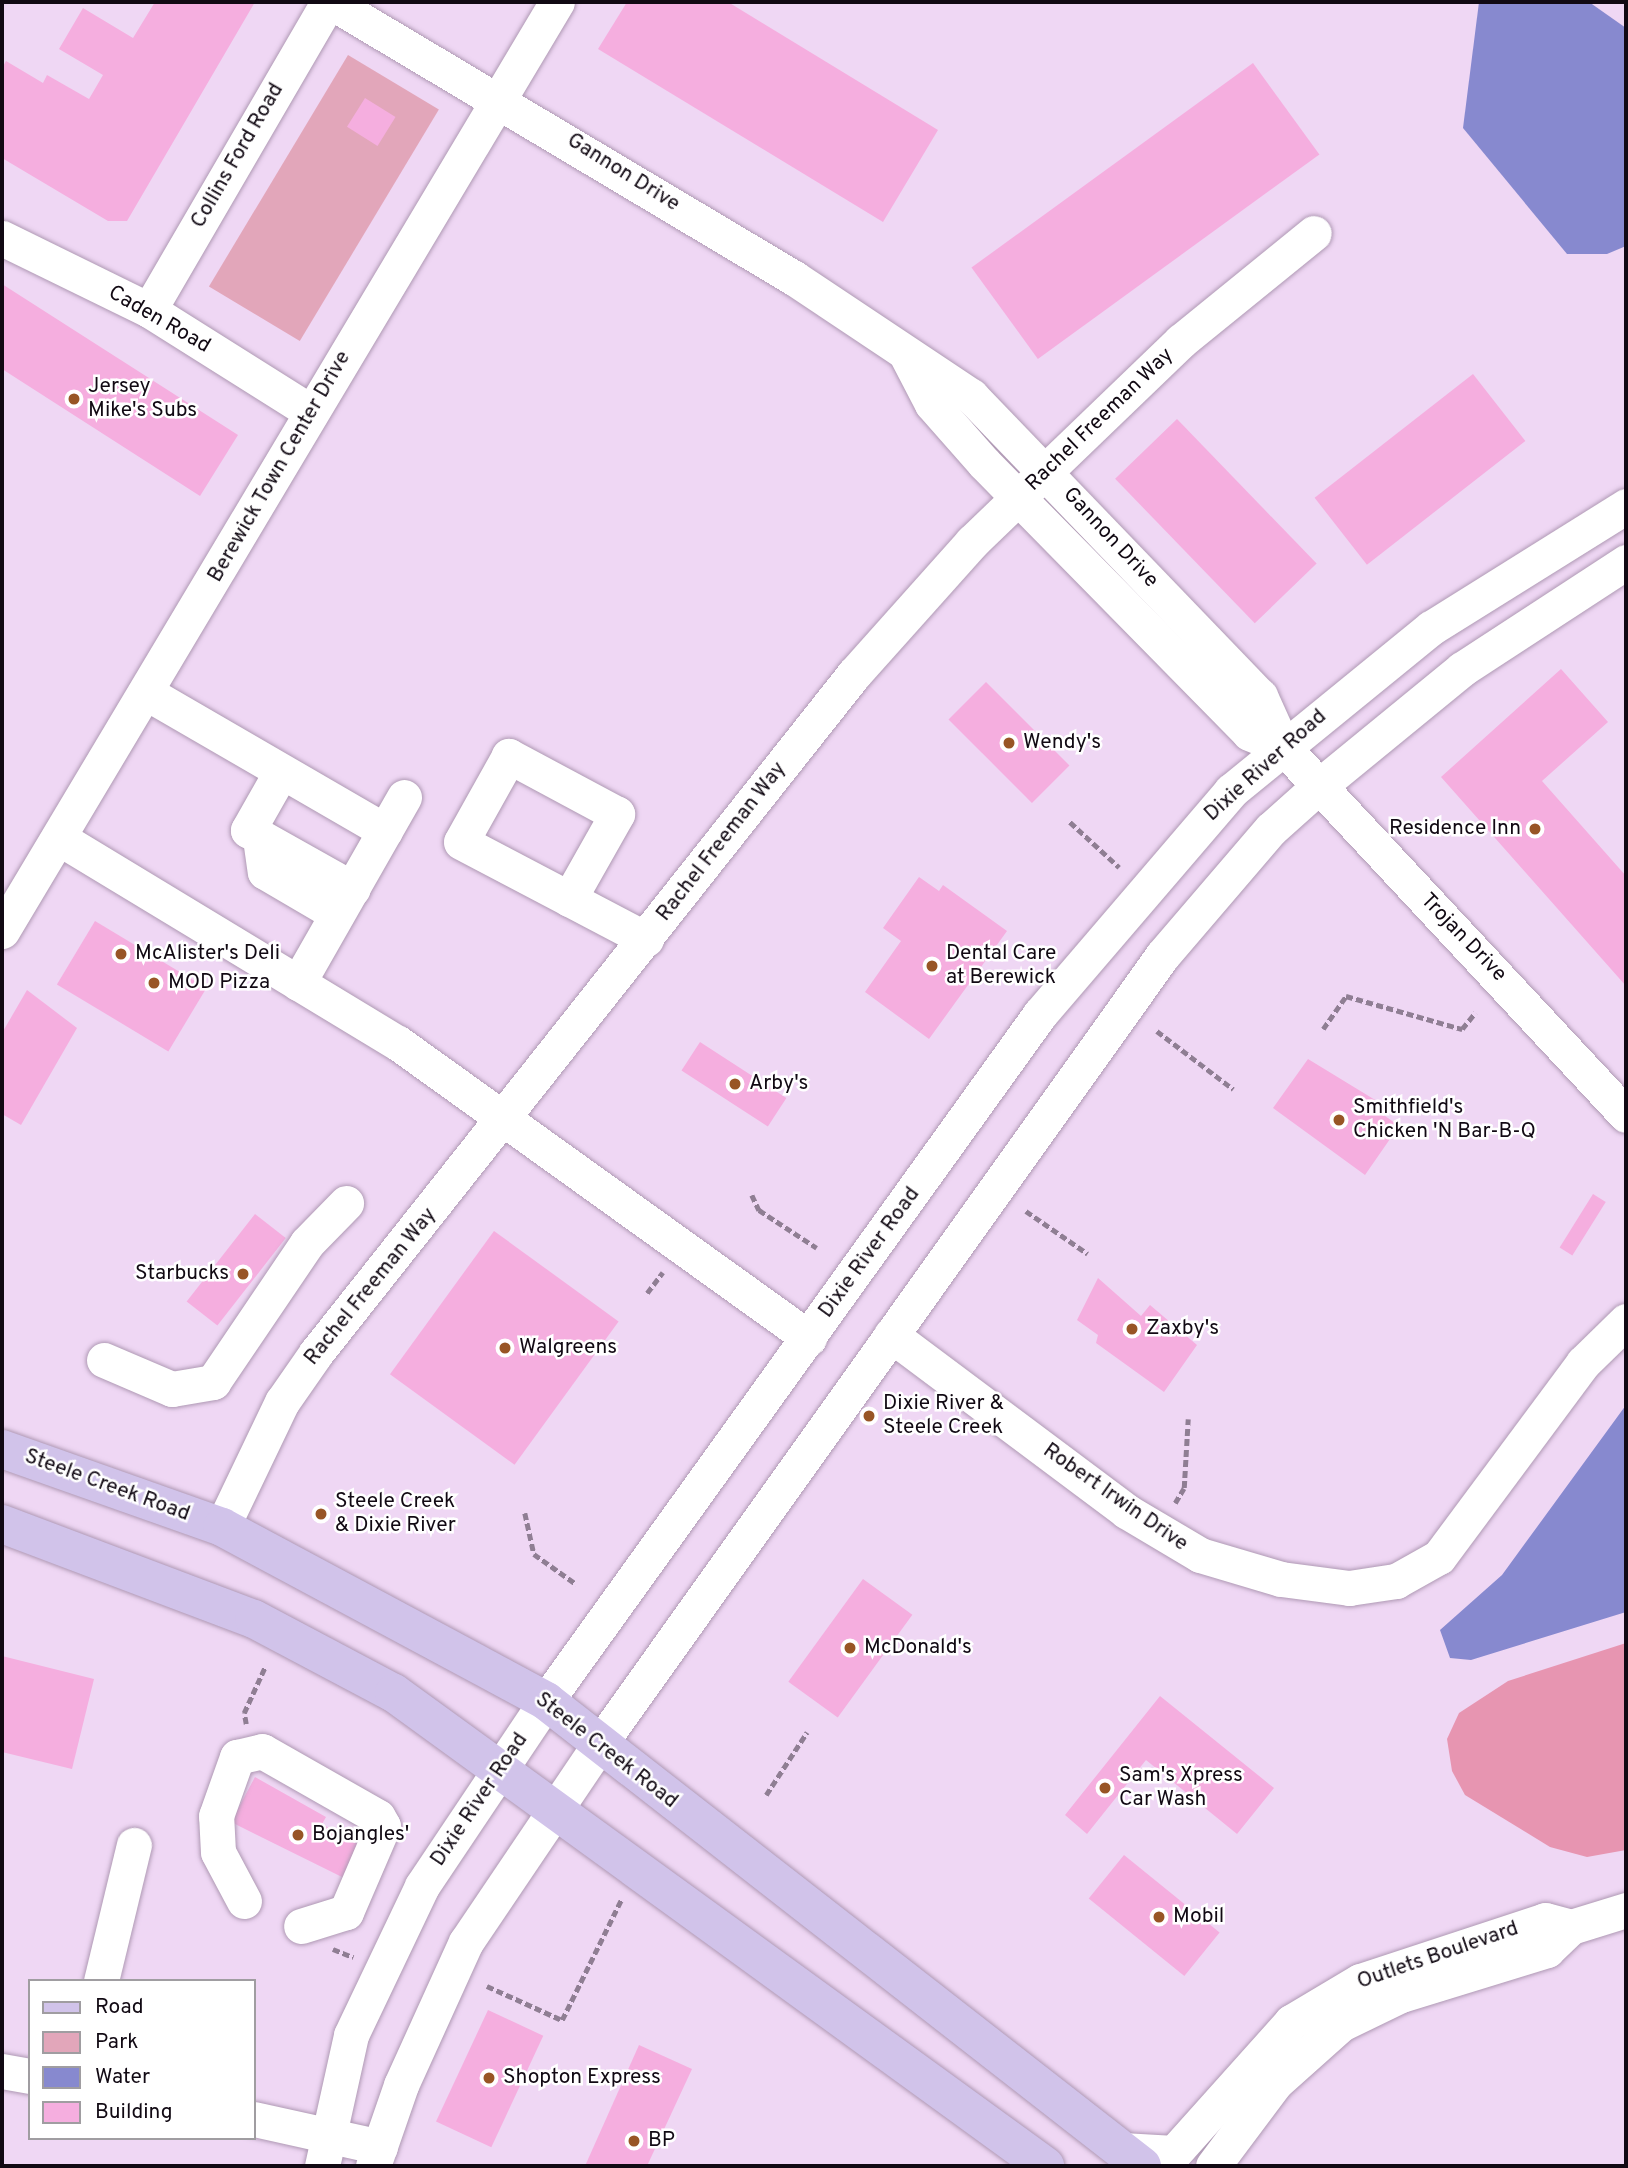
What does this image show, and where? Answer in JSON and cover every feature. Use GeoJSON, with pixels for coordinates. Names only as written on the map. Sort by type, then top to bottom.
{"type":"FeatureCollection","features":[{"type":"Feature","properties":{"kind":"main road","name":"Steele Creek Road"},"geometry":{"type":"LineString","coordinates":[[2,1449],[222,1527],[545,1700],[1132,2158]]}},
{"type":"Feature","properties":{"kind":"main road"},"geometry":{"type":"LineString","coordinates":[[2,1524],[254,1619],[394,1693],[502,1766],[1045,2166]]}},
{"type":"Feature","properties":{"kind":"street","name":"Gannon Drive"},"geometry":{"type":"LineString","coordinates":[[329,2],[501,99],[869,326],[907,356],[971,397],[1047,471],[1260,696],[1299,766]]}},
{"type":"Feature","properties":{"kind":"street","name":"Collins Ford Road"},"geometry":{"type":"LineString","coordinates":[[149,310],[329,2]]}},
{"type":"Feature","properties":{"kind":"street","name":"Berewick Town Center Drive"},"geometry":{"type":"LineString","coordinates":[[2,931],[148,692],[311,412],[557,2]]}},
{"type":"Feature","properties":{"kind":"street","name":"Rachel Freeman Way"},"geometry":{"type":"LineString","coordinates":[[222,1527],[294,1385],[854,674],[1019,499],[1181,341],[1314,233]]}},
{"type":"Feature","properties":{"kind":"street","name":"Caden Road"},"geometry":{"type":"LineString","coordinates":[[2,238],[149,310],[311,412]]}},
{"type":"Feature","properties":{"kind":"street","name":"Gannon Drive"},"geometry":{"type":"LineString","coordinates":[[907,356],[932,404],[1019,499],[1249,733],[1299,766]]}},
{"type":"Feature","properties":{"kind":"street","name":"Dixie River Road"},"geometry":{"type":"LineString","coordinates":[[376,2157],[466,1942],[601,1742],[1162,956],[1270,829],[1299,766],[1431,628],[1626,506]]}},
{"type":"Feature","properties":{"kind":"street","name":"Dixie River Road"},"geometry":{"type":"LineString","coordinates":[[325,2151],[351,2035],[388,1950],[502,1766],[545,1700],[809,1338],[1040,1014],[1168,859],[1299,766],[1462,669],[1626,562]]}},
{"type":"Feature","properties":{"kind":"street"},"geometry":{"type":"LineString","coordinates":[[148,692],[385,831]]}},
{"type":"Feature","properties":{"kind":"street"},"geometry":{"type":"LineString","coordinates":[[569,899],[618,814],[509,756],[461,842],[569,899],[646,939]]}},
{"type":"Feature","properties":{"kind":"street","name":"Trojan Drive"},"geometry":{"type":"LineString","coordinates":[[1299,766],[1626,1115]]}},
{"type":"Feature","properties":{"kind":"street"},"geometry":{"type":"LineString","coordinates":[[281,772],[248,830],[260,838],[265,872],[345,901]]}},
{"type":"Feature","properties":{"kind":"street"},"geometry":{"type":"LineString","coordinates":[[298,983],[404,797]]}},
{"type":"Feature","properties":{"kind":"street"},"geometry":{"type":"LineString","coordinates":[[59,838],[398,1043],[809,1338]]}},
{"type":"Feature","properties":{"kind":"street"},"geometry":{"type":"LineString","coordinates":[[104,1360],[172,1389],[213,1382],[307,1243],[346,1203]]}},
{"type":"Feature","properties":{"kind":"street","name":"Robert Irwin Drive"},"geometry":{"type":"LineString","coordinates":[[891,1335],[1126,1511],[1200,1555],[1281,1579],[1349,1588],[1396,1581],[1439,1557],[1583,1363],[1626,1321]]}},
{"type":"Feature","properties":{"kind":"street"},"geometry":{"type":"LineString","coordinates":[[244,1901],[224,1868],[215,1836],[228,1776],[237,1757],[250,1751],[267,1753],[378,1817],[383,1826],[346,1912],[301,1926]]}},
{"type":"Feature","properties":{"kind":"street"},"geometry":{"type":"LineString","coordinates":[[101,1979],[134,1845]]}},
{"type":"Feature","properties":{"kind":"street","name":"Outlets Boulevard"},"geometry":{"type":"LineString","coordinates":[[1213,2166],[1275,2083],[1341,2024],[1401,1995],[1547,1950],[1571,1927],[1626,1910]]}},
{"type":"Feature","properties":{"kind":"street","name":"Outlets Boulevard"},"geometry":{"type":"LineString","coordinates":[[1132,2158],[1174,2153],[1291,2022],[1360,1981],[1545,1920],[1571,1927]]}},
{"type":"Feature","properties":{"kind":"street"},"geometry":{"type":"LineString","coordinates":[[2,2071],[28,2076]]}},
{"type":"Feature","properties":{"kind":"street"},"geometry":{"type":"LineString","coordinates":[[256,2120],[325,2151],[376,2157]]}},
{"type":"Feature","properties":{"kind":"path"},"geometry":{"type":"LineString","coordinates":[[1070,822],[1119,867]]}},
{"type":"Feature","properties":{"kind":"path"},"geometry":{"type":"LineString","coordinates":[[1323,1029],[1346,996],[1462,1029],[1475,1013]]}},
{"type":"Feature","properties":{"kind":"path"},"geometry":{"type":"LineString","coordinates":[[1157,1031],[1233,1089]]}},
{"type":"Feature","properties":{"kind":"path"},"geometry":{"type":"LineString","coordinates":[[752,1195],[759,1210],[817,1248]]}},
{"type":"Feature","properties":{"kind":"path"},"geometry":{"type":"LineString","coordinates":[[1026,1210],[1088,1254]]}},
{"type":"Feature","properties":{"kind":"path"},"geometry":{"type":"LineString","coordinates":[[648,1293],[671,1260]]}},
{"type":"Feature","properties":{"kind":"path"},"geometry":{"type":"LineString","coordinates":[[1174,1504],[1184,1488],[1188,1419]]}},
{"type":"Feature","properties":{"kind":"path"},"geometry":{"type":"LineString","coordinates":[[526,1513],[534,1554],[576,1584]]}},
{"type":"Feature","properties":{"kind":"path"},"geometry":{"type":"LineString","coordinates":[[250,1751],[244,1713],[265,1667]]}},
{"type":"Feature","properties":{"kind":"path"},"geometry":{"type":"LineString","coordinates":[[766,1795],[807,1732]]}},
{"type":"Feature","properties":{"kind":"path"},"geometry":{"type":"LineString","coordinates":[[487,1986],[562,2020],[624,1894]]}},
{"type":"Feature","properties":{"kind":"green space"},"geometry":{"type":"Polygon","coordinates":[[[348,55],[439,110],[300,341],[209,286],[348,55]]]}},
{"type":"Feature","properties":{"kind":"shaded area"},"geometry":{"type":"Polygon","coordinates":[[[1626,1643],[1626,1850],[1587,1857],[1550,1847],[1465,1795],[1452,1771],[1447,1739],[1459,1713],[1508,1681],[1626,1643]]]}},
{"type":"Feature","properties":{"kind":"water"},"geometry":{"type":"Polygon","coordinates":[[[1479,2],[1589,2],[1626,28],[1626,246],[1607,254],[1567,254],[1463,128],[1479,2]]]}},
{"type":"Feature","properties":{"kind":"water"},"geometry":{"type":"Polygon","coordinates":[[[1626,1405],[1626,1612],[1471,1660],[1450,1658],[1440,1630],[1502,1575],[1626,1405]]]}},
{"type":"Feature","properties":{"kind":"building"},"geometry":{"type":"Polygon","coordinates":[[[155,2],[255,2],[127,221],[108,221],[2,158],[2,68],[6,61],[43,83],[47,75],[89,99],[103,75],[59,49],[83,8],[133,38],[155,2]]]}},
{"type":"Feature","properties":{"kind":"building"},"geometry":{"type":"Polygon","coordinates":[[[627,2],[728,2],[938,130],[883,222],[598,49],[627,2]]]}},
{"type":"Feature","properties":{"kind":"building"},"geometry":{"type":"Polygon","coordinates":[[[1253,63],[1319,154],[1038,359],[971,268],[1253,63]]]}},
{"type":"Feature","properties":{"kind":"building"},"geometry":{"type":"Polygon","coordinates":[[[365,98],[396,117],[378,146],[347,127],[365,98]]]}},
{"type":"Feature","properties":{"kind":"building"},"geometry":{"type":"Polygon","coordinates":[[[2,284],[238,435],[200,496],[2,369],[2,284]]]}},
{"type":"Feature","properties":{"kind":"building"},"geometry":{"type":"Polygon","coordinates":[[[1473,374],[1525,441],[1367,565],[1315,498],[1473,374]]]}},
{"type":"Feature","properties":{"kind":"building"},"geometry":{"type":"Polygon","coordinates":[[[1177,419],[1317,564],[1255,623],[1115,479],[1177,419]]]}},
{"type":"Feature","properties":{"kind":"building","name":"Residence Inn"},"geometry":{"type":"Polygon","coordinates":[[[1561,669],[1608,722],[1542,781],[1626,876],[1626,986],[1441,777],[1561,669]]]}},
{"type":"Feature","properties":{"kind":"building","name":"Wendy's"},"geometry":{"type":"Polygon","coordinates":[[[986,682],[1069,765],[1032,803],[949,719],[986,682]]]}},
{"type":"Feature","properties":{"kind":"building","name":"Dental Care at Berewick"},"geometry":{"type":"Polygon","coordinates":[[[919,877],[939,891],[943,885],[1007,931],[929,1039],[865,992],[901,941],[883,928],[919,877]]]}},
{"type":"Feature","properties":{"kind":"building"},"geometry":{"type":"Polygon","coordinates":[[[95,921],[206,988],[168,1051],[57,984],[95,921]]]}},
{"type":"Feature","properties":{"kind":"building"},"geometry":{"type":"Polygon","coordinates":[[[27,990],[77,1028],[21,1125],[2,1114],[2,1033],[27,990]]]}},
{"type":"Feature","properties":{"kind":"building","name":"Arby's"},"geometry":{"type":"Polygon","coordinates":[[[700,1042],[786,1098],[768,1127],[681,1071],[700,1042]]]}},
{"type":"Feature","properties":{"kind":"building","name":"Smithfield's Chicken 'N Bar-B-Q"},"geometry":{"type":"Polygon","coordinates":[[[1308,1059],[1385,1106],[1381,1113],[1399,1126],[1365,1175],[1273,1108],[1308,1059]]]}},
{"type":"Feature","properties":{"kind":"building"},"geometry":{"type":"Polygon","coordinates":[[[1593,1194],[1606,1202],[1572,1255],[1560,1247],[1593,1194]]]}},
{"type":"Feature","properties":{"kind":"building","name":"Starbucks"},"geometry":{"type":"Polygon","coordinates":[[[255,1214],[286,1238],[217,1325],[187,1301],[255,1214]]]}},
{"type":"Feature","properties":{"kind":"building","name":"Walgreens"},"geometry":{"type":"Polygon","coordinates":[[[494,1231],[619,1322],[515,1465],[390,1374],[494,1231]]]}},
{"type":"Feature","properties":{"kind":"building","name":"Zaxby's"},"geometry":{"type":"Polygon","coordinates":[[[1098,1278],[1141,1316],[1150,1305],[1197,1345],[1164,1392],[1096,1343],[1098,1335],[1077,1320],[1098,1278]]]}},
{"type":"Feature","properties":{"kind":"building","name":"McDonald's"},"geometry":{"type":"Polygon","coordinates":[[[863,1579],[912,1615],[838,1718],[788,1682],[863,1579]]]}},
{"type":"Feature","properties":{"kind":"building"},"geometry":{"type":"Polygon","coordinates":[[[2,1656],[94,1679],[72,1769],[2,1752],[2,1656]]]}},
{"type":"Feature","properties":{"kind":"building"},"geometry":{"type":"Polygon","coordinates":[[[1160,1696],[1274,1788],[1237,1834],[1146,1760],[1087,1834],[1065,1815],[1160,1696]]]}},
{"type":"Feature","properties":{"kind":"building","name":"Bojangles'"},"geometry":{"type":"Polygon","coordinates":[[[255,1777],[326,1817],[322,1824],[361,1846],[344,1878],[231,1822],[255,1777]]]}},
{"type":"Feature","properties":{"kind":"building"},"geometry":{"type":"Polygon","coordinates":[[[1124,1855],[1220,1932],[1184,1976],[1089,1899],[1124,1855]]]}},
{"type":"Feature","properties":{"kind":"building","name":"Shopton Express"},"geometry":{"type":"Polygon","coordinates":[[[488,2010],[543,2036],[491,2147],[436,2121],[488,2010]]]}},
{"type":"Feature","properties":{"kind":"building"},"geometry":{"type":"Polygon","coordinates":[[[639,2045],[692,2069],[647,2166],[585,2166],[639,2045]]]}},
{"type":"Feature","properties":{"kind":"place","name":"Jersey Mike's Subs"},"geometry":{"type":"Point","coordinates":[74,399]}},
{"type":"Feature","properties":{"kind":"place","name":"Wendy's"},"geometry":{"type":"Point","coordinates":[1009,743]}},
{"type":"Feature","properties":{"kind":"place","name":"Residence Inn"},"geometry":{"type":"Point","coordinates":[1535,829]}},
{"type":"Feature","properties":{"kind":"place","name":"McAlister's Deli"},"geometry":{"type":"Point","coordinates":[121,954]}},
{"type":"Feature","properties":{"kind":"place","name":"Dental Care at Berewick"},"geometry":{"type":"Point","coordinates":[932,966]}},
{"type":"Feature","properties":{"kind":"place","name":"MOD Pizza"},"geometry":{"type":"Point","coordinates":[154,983]}},
{"type":"Feature","properties":{"kind":"place","name":"Arby's"},"geometry":{"type":"Point","coordinates":[735,1084]}},
{"type":"Feature","properties":{"kind":"place","name":"Smithfield's Chicken 'N Bar-B-Q"},"geometry":{"type":"Point","coordinates":[1339,1120]}},
{"type":"Feature","properties":{"kind":"place","name":"Starbucks"},"geometry":{"type":"Point","coordinates":[243,1274]}},
{"type":"Feature","properties":{"kind":"place","name":"Zaxby's"},"geometry":{"type":"Point","coordinates":[1132,1329]}},
{"type":"Feature","properties":{"kind":"place","name":"Walgreens"},"geometry":{"type":"Point","coordinates":[505,1348]}},
{"type":"Feature","properties":{"kind":"place","name":"Dixie River & Steele Creek"},"geometry":{"type":"Point","coordinates":[869,1416]}},
{"type":"Feature","properties":{"kind":"place","name":"Steele Creek & Dixie River"},"geometry":{"type":"Point","coordinates":[321,1514]}},
{"type":"Feature","properties":{"kind":"place","name":"McDonald's"},"geometry":{"type":"Point","coordinates":[850,1648]}},
{"type":"Feature","properties":{"kind":"place","name":"Sam's Xpress Car Wash"},"geometry":{"type":"Point","coordinates":[1105,1788]}},
{"type":"Feature","properties":{"kind":"place","name":"Bojangles'"},"geometry":{"type":"Point","coordinates":[298,1835]}},
{"type":"Feature","properties":{"kind":"place","name":"Mobil"},"geometry":{"type":"Point","coordinates":[1159,1917]}},
{"type":"Feature","properties":{"kind":"place","name":"Shopton Express"},"geometry":{"type":"Point","coordinates":[489,2078]}},
{"type":"Feature","properties":{"kind":"place","name":"BP"},"geometry":{"type":"Point","coordinates":[634,2141]}}]}
